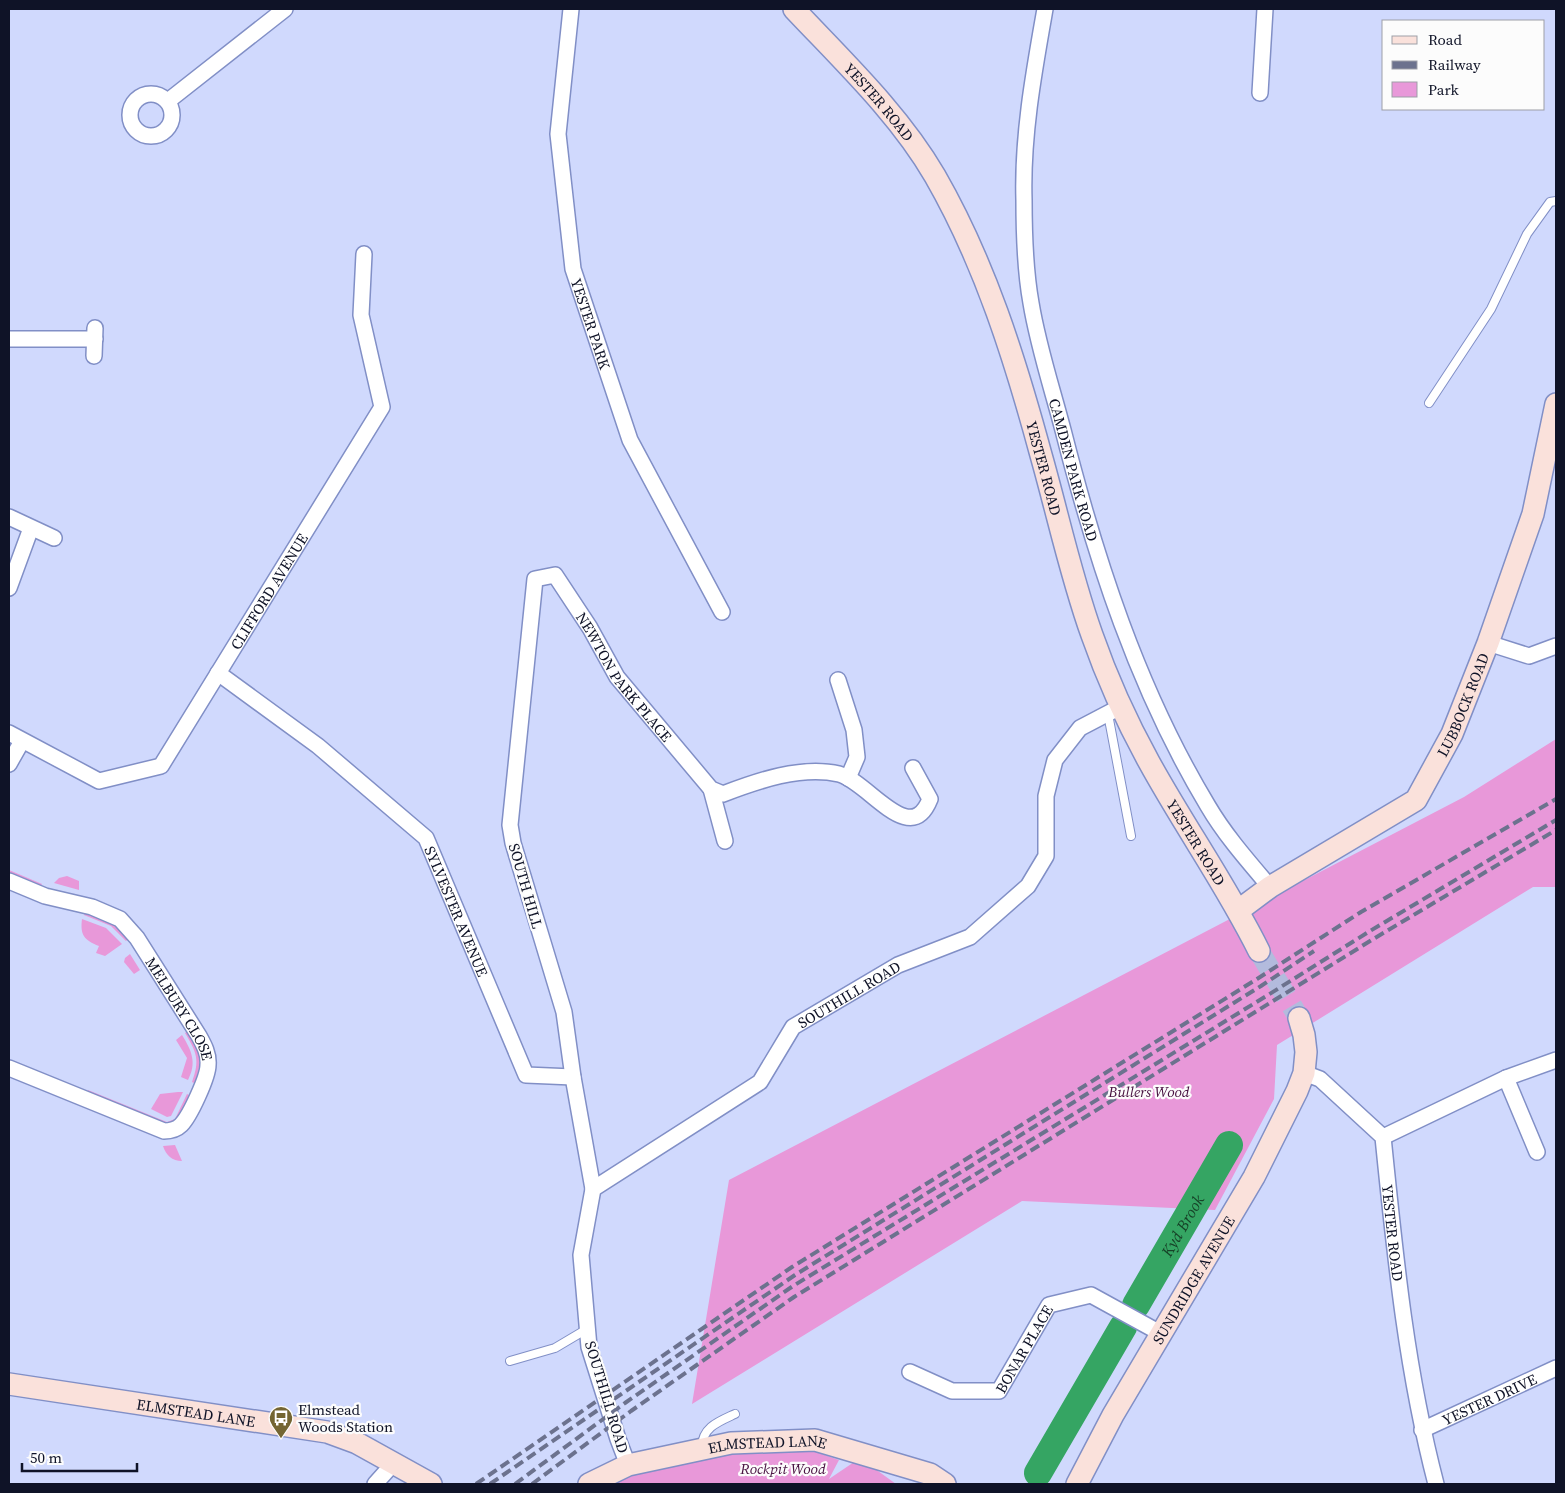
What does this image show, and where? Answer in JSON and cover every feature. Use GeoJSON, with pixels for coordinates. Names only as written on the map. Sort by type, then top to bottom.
{"type":"FeatureCollection","features":[{"type":"Feature","properties":{"kind":"street"},"geometry":{"type":"LineString","coordinates":[[168,101],[285,9]]}},
{"type":"Feature","properties":{"kind":"street","name":"YESTER PARK"},"geometry":{"type":"LineString","coordinates":[[571,9],[558,134],[573,269],[630,440],[722,612]]}},
{"type":"Feature","properties":{"kind":"street","name":"YESTER ROAD"},"geometry":{"type":"LineString","coordinates":[[794,9],[862,80],[897,124],[934,174],[959,221],[981,272],[1017,370],[1089,628],[1115,710],[1239,910],[1259,951]]}},
{"type":"Feature","properties":{"kind":"street","name":"CAMDEN PARK ROAD"},"geometry":{"type":"LineString","coordinates":[[1045,9],[1030,95],[1024,198],[1030,301],[1042,354],[1078,490],[1114,606],[1143,677],[1174,746],[1208,806],[1229,837],[1270,888]]}},
{"type":"Feature","properties":{"kind":"street"},"geometry":{"type":"LineString","coordinates":[[1260,93],[1265,9]]}},
{"type":"Feature","properties":{"kind":"street","name":"CLIFFORD AVENUE"},"geometry":{"type":"LineString","coordinates":[[15,737],[99,781],[161,766],[382,408],[361,315],[364,254]]}},
{"type":"Feature","properties":{"kind":"street"},"geometry":{"type":"LineString","coordinates":[[9,339],[95,334],[94,356]]}},
{"type":"Feature","properties":{"kind":"street","name":"LUBBOCK ROAD"},"geometry":{"type":"LineString","coordinates":[[1239,910],[1270,888],[1416,800],[1452,734],[1488,643],[1533,514],[1556,404]]}},
{"type":"Feature","properties":{"kind":"street"},"geometry":{"type":"LineString","coordinates":[[9,517],[54,538]]}},
{"type":"Feature","properties":{"kind":"street"},"geometry":{"type":"LineString","coordinates":[[9,588],[31,528]]}},
{"type":"Feature","properties":{"kind":"street","name":"NEWTON PARK PLACE"},"geometry":{"type":"LineString","coordinates":[[535,580],[555,575],[590,628],[617,677],[711,789],[725,841]]}},
{"type":"Feature","properties":{"kind":"street","name":"SOUTH HILL"},"geometry":{"type":"LineString","coordinates":[[535,580],[510,825],[513,843],[564,1012],[572,1077],[593,1189]]}},
{"type":"Feature","properties":{"kind":"street"},"geometry":{"type":"LineString","coordinates":[[1488,643],[1529,656],[1556,646]]}},
{"type":"Feature","properties":{"kind":"street","name":"SYLVESTER AVENUE"},"geometry":{"type":"LineString","coordinates":[[218,673],[318,746],[426,838],[526,1075],[572,1077]]}},
{"type":"Feature","properties":{"kind":"street"},"geometry":{"type":"LineString","coordinates":[[838,680],[854,730],[857,757],[848,778]]}},
{"type":"Feature","properties":{"kind":"street","name":"SOUTHILL ROAD"},"geometry":{"type":"LineString","coordinates":[[628,1465],[589,1347],[581,1255],[593,1189],[760,1082],[793,1027],[898,965],[970,937],[1028,886],[1046,856],[1046,796],[1054,760],[1080,728],[1115,710]]}},
{"type":"Feature","properties":{"kind":"street"},"geometry":{"type":"LineString","coordinates":[[9,764],[15,737]]}},
{"type":"Feature","properties":{"kind":"street"},"geometry":{"type":"LineString","coordinates":[[711,789],[723,794],[780,777],[817,772],[840,774],[877,797],[892,813],[906,818],[916,817],[925,811],[930,799],[913,768]]}},
{"type":"Feature","properties":{"kind":"street","name":"MELBURY CLOSE"},"geometry":{"type":"LineString","coordinates":[[9,881],[45,896],[92,906],[120,919],[137,938],[199,1036],[207,1052],[208,1065],[207,1074],[186,1119],[173,1130],[164,1131],[9,1068]]}},
{"type":"Feature","properties":{"kind":"street"},"geometry":{"type":"LineString","coordinates":[[1298,1018],[1304,1035],[1306,1052],[1304,1073],[1320,1080],[1383,1136],[1506,1078],[1556,1060]]}},
{"type":"Feature","properties":{"kind":"street","name":"SUNDRIDGE AVENUE"},"geometry":{"type":"LineString","coordinates":[[1077,1484],[1113,1416],[1254,1177],[1298,1091],[1304,1073]]}},
{"type":"Feature","properties":{"kind":"street"},"geometry":{"type":"LineString","coordinates":[[1506,1078],[1537,1152]]}},
{"type":"Feature","properties":{"kind":"street","name":"YESTER ROAD"},"geometry":{"type":"LineString","coordinates":[[1383,1136],[1398,1292],[1422,1430],[1436,1484]]}},
{"type":"Feature","properties":{"kind":"street","name":"BONAR PLACE"},"geometry":{"type":"LineString","coordinates":[[910,1372],[952,1390],[999,1391],[1049,1306],[1091,1295],[1162,1334]]}},
{"type":"Feature","properties":{"kind":"street","name":"YESTER DRIVE"},"geometry":{"type":"LineString","coordinates":[[1422,1430],[1556,1368]]}},
{"type":"Feature","properties":{"kind":"street","name":"ELMSTEAD LANE"},"geometry":{"type":"LineString","coordinates":[[9,1384],[327,1432],[357,1443],[392,1465],[431,1484]]}},
{"type":"Feature","properties":{"kind":"street","name":"ELMSTEAD LANE"},"geometry":{"type":"LineString","coordinates":[[589,1484],[628,1465],[731,1443],[815,1440],[930,1474],[945,1484]]}},
{"type":"Feature","properties":{"kind":"street"},"geometry":{"type":"LineString","coordinates":[[375,1484],[392,1465]]}},
{"type":"Feature","properties":{"kind":"lane"},"geometry":{"type":"LineString","coordinates":[[1430,403],[1491,309],[1526,234],[1550,202],[1556,201]]}},
{"type":"Feature","properties":{"kind":"lane"},"geometry":{"type":"LineString","coordinates":[[1115,710],[1131,836]]}},
{"type":"Feature","properties":{"kind":"lane"},"geometry":{"type":"LineString","coordinates":[[510,1361],[555,1348],[587,1330]]}},
{"type":"Feature","properties":{"kind":"lane"},"geometry":{"type":"LineString","coordinates":[[702,1449],[702,1441],[707,1430],[735,1414]]}},
{"type":"Feature","properties":{"kind":"green space","name":"Bullers Wood"},"geometry":{"type":"Polygon","coordinates":[[[1556,739],[1556,887],[1533,887],[1277,1045],[1274,1099],[1215,1210],[1022,1201],[692,1404],[729,1180],[1464,797],[1556,739]]]}},
{"type":"Feature","properties":{"kind":"green space"},"geometry":{"type":"Polygon","coordinates":[[[9,870],[42,884],[41,886],[9,874],[9,870]]]}},
{"type":"Feature","properties":{"kind":"green space"},"geometry":{"type":"Polygon","coordinates":[[[67,876],[79,881],[79,890],[54,883],[59,878],[67,876]]]}},
{"type":"Feature","properties":{"kind":"green space"},"geometry":{"type":"Polygon","coordinates":[[[85,912],[111,922],[128,939],[126,941],[111,926],[84,915],[85,912]]]}},
{"type":"Feature","properties":{"kind":"green space"},"geometry":{"type":"Polygon","coordinates":[[[82,919],[106,928],[122,944],[105,956],[96,953],[99,946],[84,936],[82,919]]]}},
{"type":"Feature","properties":{"kind":"green space"},"geometry":{"type":"Polygon","coordinates":[[[130,954],[140,970],[134,974],[124,962],[125,958],[130,954]]]}},
{"type":"Feature","properties":{"kind":"green space"},"geometry":{"type":"Polygon","coordinates":[[[188,1031],[199,1056],[199,1069],[194,1083],[192,1082],[196,1068],[196,1057],[195,1051],[185,1033],[188,1031]]]}},
{"type":"Feature","properties":{"kind":"green space"},"geometry":{"type":"Polygon","coordinates":[[[182,1035],[188,1046],[193,1063],[188,1080],[181,1077],[187,1058],[176,1040],[182,1035]]]}},
{"type":"Feature","properties":{"kind":"green space"},"geometry":{"type":"Polygon","coordinates":[[[88,1090],[167,1122],[175,1119],[187,1094],[189,1095],[177,1121],[167,1125],[87,1093],[88,1090]]]}},
{"type":"Feature","properties":{"kind":"green space"},"geometry":{"type":"Polygon","coordinates":[[[183,1092],[171,1116],[167,1117],[151,1109],[160,1094],[183,1092]]]}},
{"type":"Feature","properties":{"kind":"green space"},"geometry":{"type":"Polygon","coordinates":[[[175,1145],[182,1161],[170,1157],[163,1146],[175,1145]]]}},
{"type":"Feature","properties":{"kind":"green space","name":"Rockpit Wood"},"geometry":{"type":"Polygon","coordinates":[[[813,1451],[839,1460],[829,1479],[860,1458],[896,1484],[608,1484],[631,1472],[735,1453],[813,1451]]]}},
{"type":"Feature","properties":{"kind":"waterway","name":"Kyd Brook"},"geometry":{"type":"LineString","coordinates":[[1136,1305],[1229,1145]]}},
{"type":"Feature","properties":{"kind":"waterway","name":"Kyd Brook"},"geometry":{"type":"LineString","coordinates":[[1038,1473],[1123,1327]]}},
{"type":"Feature","properties":{"kind":"tunnel"},"geometry":{"type":"LineString","coordinates":[[1259,951],[1299,1018]]}},
{"type":"Feature","properties":{"kind":"railway"},"geometry":{"type":"LineString","coordinates":[[476,1484],[792,1267],[1257,979],[1361,912],[1556,799]]}},
{"type":"Feature","properties":{"kind":"railway"},"geometry":{"type":"LineString","coordinates":[[515,1484],[625,1403],[793,1286],[1370,931],[1556,820]]}},
{"type":"Feature","properties":{"kind":"railway"},"geometry":{"type":"LineString","coordinates":[[532,1484],[631,1411],[794,1297],[1375,938],[1556,830]]}},
{"type":"Feature","properties":{"kind":"railway"},"geometry":{"type":"LineString","coordinates":[[490,1484],[795,1275],[1261,986],[1314,951]]}},
{"type":"Feature","properties":{"kind":"place","name":"Elmstead Woods Station"},"geometry":{"type":"Point","coordinates":[281,1439]}}]}
